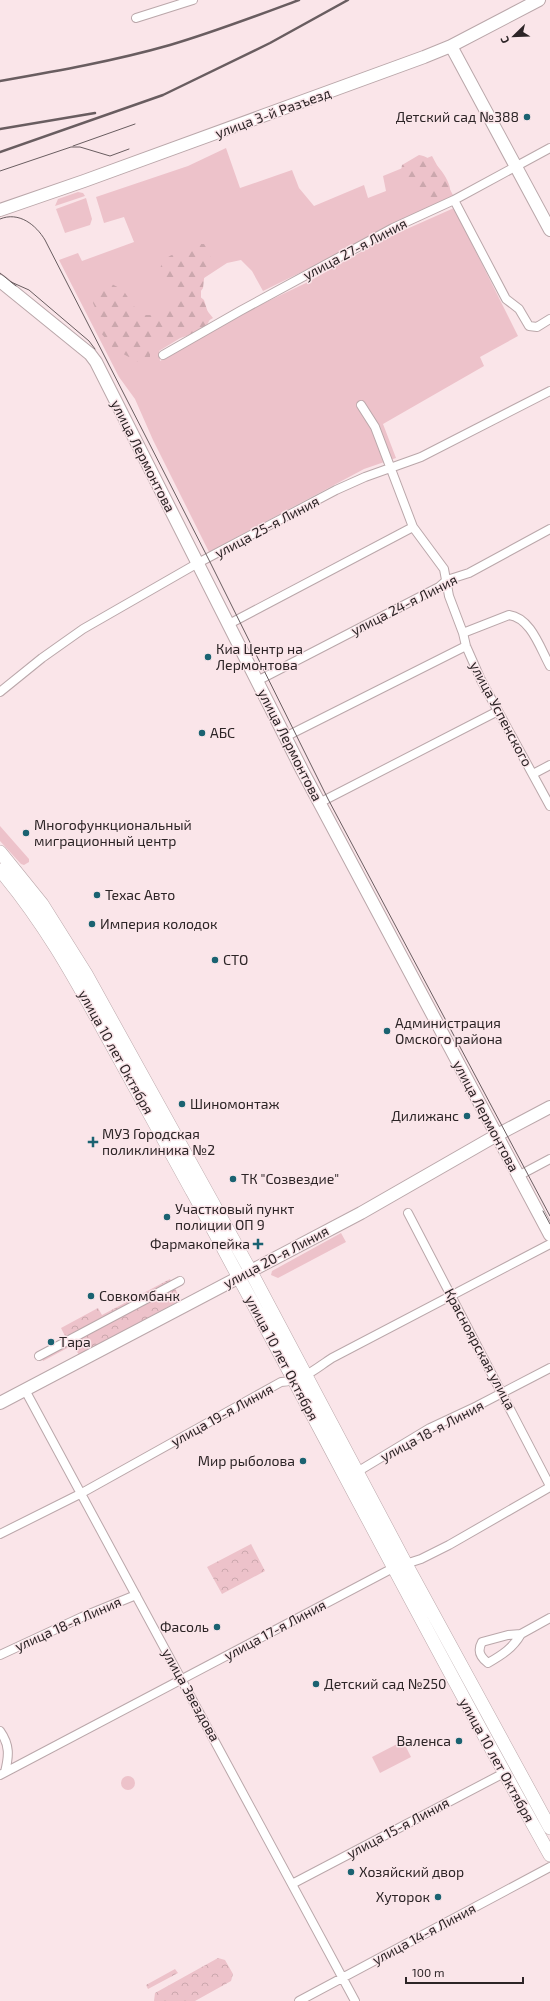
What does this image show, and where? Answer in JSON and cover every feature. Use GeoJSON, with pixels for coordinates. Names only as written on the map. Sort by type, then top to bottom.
{"type":"FeatureCollection","features":[{"type":"Feature","properties":{"kind":"main road","name":"улица 3-й Разъезд"},"geometry":{"type":"LineString","coordinates":[[0,210],[84,182],[364,80],[451,46],[539,0]]}},
{"type":"Feature","properties":{"kind":"main road"},"geometry":{"type":"LineString","coordinates":[[451,46],[550,230]]}},
{"type":"Feature","properties":{"kind":"main road","name":"улица Лермонтова"},"geometry":{"type":"LineString","coordinates":[[0,281],[90,354],[96,362],[319,803],[550,1235]]}},
{"type":"Feature","properties":{"kind":"main road","name":"улица 10 лет Октября"},"geometry":{"type":"LineString","coordinates":[[0,852],[42,904],[82,966],[250,1270],[406,1564],[550,1828]]}},
{"type":"Feature","properties":{"kind":"main road","name":"улица 10 лет Октября"},"geometry":{"type":"LineString","coordinates":[[0,870],[34,912],[53,939],[239,1277],[392,1568],[550,1855]]}},
{"type":"Feature","properties":{"kind":"main road","name":"улица 20-я Линия"},"geometry":{"type":"LineString","coordinates":[[0,1404],[250,1270],[378,1204],[497,1135],[550,1107]]}},
{"type":"Feature","properties":{"kind":"street"},"geometry":{"type":"LineString","coordinates":[[136,18],[193,0]]}},
{"type":"Feature","properties":{"kind":"street","name":"улица 27-я Линия"},"geometry":{"type":"LineString","coordinates":[[163,355],[386,231],[454,200],[550,148]]}},
{"type":"Feature","properties":{"kind":"street"},"geometry":{"type":"LineString","coordinates":[[454,200],[506,299],[519,309],[529,326],[533,328],[550,320]]}},
{"type":"Feature","properties":{"kind":"street","name":"улица 25-я Линия"},"geometry":{"type":"LineString","coordinates":[[0,692],[42,658],[83,629],[198,563],[336,490],[365,477],[421,457],[550,391]]}},
{"type":"Feature","properties":{"kind":"street","name":"улица Успенского"},"geometry":{"type":"LineString","coordinates":[[361,405],[375,427],[413,527],[440,563],[447,580],[449,596],[463,632],[466,646],[498,711],[550,806]]}},
{"type":"Feature","properties":{"kind":"street"},"geometry":{"type":"LineString","coordinates":[[229,624],[413,527]]}},
{"type":"Feature","properties":{"kind":"street","name":"улица 24-я Линия"},"geometry":{"type":"LineString","coordinates":[[257,681],[428,592],[447,580],[469,573],[550,528]]}},
{"type":"Feature","properties":{"kind":"street"},"geometry":{"type":"LineString","coordinates":[[463,632],[509,615],[516,616],[531,631],[550,666]]}},
{"type":"Feature","properties":{"kind":"street"},"geometry":{"type":"LineString","coordinates":[[285,737],[466,646]]}},
{"type":"Feature","properties":{"kind":"street"},"geometry":{"type":"LineString","coordinates":[[319,803],[498,711]]}},
{"type":"Feature","properties":{"kind":"street"},"geometry":{"type":"LineString","coordinates":[[533,774],[550,765]]}},
{"type":"Feature","properties":{"kind":"street"},"geometry":{"type":"LineString","coordinates":[[518,1176],[550,1160]]}},
{"type":"Feature","properties":{"kind":"street","name":"Красноярская улица"},"geometry":{"type":"LineString","coordinates":[[408,1213],[503,1392],[550,1486]]}},
{"type":"Feature","properties":{"kind":"street","name":"улица 19-я Линия"},"geometry":{"type":"LineString","coordinates":[[0,1534],[80,1494],[281,1382],[294,1381],[306,1375],[332,1358],[550,1244]]}},
{"type":"Feature","properties":{"kind":"street"},"geometry":{"type":"LineString","coordinates":[[39,1356],[180,1281]]}},
{"type":"Feature","properties":{"kind":"street","name":"улица 18-я Линия"},"geometry":{"type":"LineString","coordinates":[[357,1472],[430,1428],[550,1368]]}},
{"type":"Feature","properties":{"kind":"street","name":"улица Звездова"},"geometry":{"type":"LineString","coordinates":[[25,1390],[355,2001]]}},
{"type":"Feature","properties":{"kind":"street","name":"улица 17-я Линия"},"geometry":{"type":"LineString","coordinates":[[3,1773],[392,1568],[421,1559],[449,1545],[550,1486]]}},
{"type":"Feature","properties":{"kind":"street","name":"улица 18-я Линия"},"geometry":{"type":"LineString","coordinates":[[0,1655],[82,1617],[136,1595]]}},
{"type":"Feature","properties":{"kind":"street"},"geometry":{"type":"LineString","coordinates":[[521,1634],[516,1643],[504,1654],[488,1663],[481,1658],[479,1652],[482,1642],[508,1634],[521,1634],[550,1618]]}},
{"type":"Feature","properties":{"kind":"street"},"geometry":{"type":"LineString","coordinates":[[0,1731],[8,1745],[9,1756],[3,1773]]}},
{"type":"Feature","properties":{"kind":"street","name":"улица 15-я Линия"},"geometry":{"type":"LineString","coordinates":[[292,1884],[504,1772]]}},
{"type":"Feature","properties":{"kind":"street","name":"улица 14-я Линия"},"geometry":{"type":"LineString","coordinates":[[298,2001],[550,1867]]}},
{"type":"Feature","properties":{"kind":"green space"},"geometry":{"type":"Polygon","coordinates":[[[226,148],[240,188],[292,170],[299,188],[314,206],[364,185],[368,198],[386,191],[383,176],[432,156],[454,197],[263,291],[252,271],[241,260],[227,263],[201,280],[201,303],[213,318],[159,351],[160,361],[258,306],[310,281],[382,240],[454,208],[518,336],[480,357],[484,366],[383,424],[396,458],[364,469],[209,552],[153,440],[135,399],[119,377],[59,260],[78,253],[82,261],[134,242],[124,217],[104,223],[96,197],[188,166],[226,148]]]}},
{"type":"Feature","properties":{"kind":"green space"},"geometry":{"type":"Polygon","coordinates":[[[419,155],[431,160],[447,179],[450,192],[449,197],[441,200],[428,201],[423,200],[417,195],[411,180],[401,171],[402,165],[419,155]]]}},
{"type":"Feature","properties":{"kind":"green space"},"geometry":{"type":"Polygon","coordinates":[[[78,192],[83,193],[85,196],[55,206],[58,199],[78,192]]]}},
{"type":"Feature","properties":{"kind":"green space"},"geometry":{"type":"Polygon","coordinates":[[[86,198],[92,219],[90,225],[65,233],[56,209],[86,198]]]}},
{"type":"Feature","properties":{"kind":"green space"},"geometry":{"type":"Polygon","coordinates":[[[198,244],[204,244],[210,254],[212,263],[205,270],[203,288],[198,295],[204,300],[210,319],[205,329],[176,339],[150,337],[146,341],[150,349],[150,359],[140,363],[114,349],[101,333],[100,319],[93,303],[97,291],[110,283],[123,290],[140,315],[159,315],[184,299],[183,294],[172,292],[159,279],[163,263],[168,257],[184,249],[189,254],[198,244]]]}},
{"type":"Feature","properties":{"kind":"green space"},"geometry":{"type":"Polygon","coordinates":[[[0,826],[29,859],[29,862],[24,865],[21,864],[0,841],[0,826]]]}},
{"type":"Feature","properties":{"kind":"green space"},"geometry":{"type":"Polygon","coordinates":[[[341,1233],[346,1242],[278,1278],[271,1275],[272,1271],[341,1233]]]}},
{"type":"Feature","properties":{"kind":"green space"},"geometry":{"type":"Polygon","coordinates":[[[170,1279],[180,1298],[179,1301],[79,1355],[73,1345],[43,1361],[39,1353],[66,1338],[61,1328],[98,1308],[102,1315],[170,1279]]]}},
{"type":"Feature","properties":{"kind":"green space"},"geometry":{"type":"Polygon","coordinates":[[[251,1544],[265,1571],[222,1594],[207,1567],[251,1544]]]}},
{"type":"Feature","properties":{"kind":"green space"},"geometry":{"type":"Polygon","coordinates":[[[403,1741],[411,1757],[380,1773],[372,1757],[403,1741]]]}},
{"type":"Feature","properties":{"kind":"green space"},"geometry":{"type":"Polygon","coordinates":[[[128,1776],[133,1778],[135,1783],[133,1788],[128,1790],[123,1788],[121,1783],[123,1778],[128,1776]]]}},
{"type":"Feature","properties":{"kind":"green space"},"geometry":{"type":"Polygon","coordinates":[[[218,1958],[225,1960],[233,1974],[231,1981],[195,2001],[154,2001],[155,1993],[218,1958]]]}},
{"type":"Feature","properties":{"kind":"green space"},"geometry":{"type":"Polygon","coordinates":[[[175,1969],[178,1973],[148,1989],[146,1985],[175,1969]]]}},
{"type":"Feature","properties":{"kind":"tram line"},"geometry":{"type":"LineString","coordinates":[[73,146],[135,124]]}},
{"type":"Feature","properties":{"kind":"tram line"},"geometry":{"type":"LineString","coordinates":[[0,171],[71,147],[80,147],[110,156],[129,149]]}},
{"type":"Feature","properties":{"kind":"tram line"},"geometry":{"type":"LineString","coordinates":[[0,219],[7,217],[20,218],[37,229],[45,240],[208,558],[328,799],[550,1216]]}},
{"type":"Feature","properties":{"kind":"tram line"},"geometry":{"type":"LineString","coordinates":[[0,273],[16,286]]}},
{"type":"Feature","properties":{"kind":"tram line"},"geometry":{"type":"LineString","coordinates":[[11,282],[29,290],[89,341],[95,349]]}},
{"type":"Feature","properties":{"kind":"tram line"},"geometry":{"type":"LineString","coordinates":[[543,1211],[550,1224]]}},
{"type":"Feature","properties":{"kind":"railway"},"geometry":{"type":"LineString","coordinates":[[0,81],[149,51],[203,35],[299,0]]}},
{"type":"Feature","properties":{"kind":"railway"},"geometry":{"type":"LineString","coordinates":[[0,152],[163,95],[270,43],[348,0]]}},
{"type":"Feature","properties":{"kind":"railway"},"geometry":{"type":"LineString","coordinates":[[0,129],[95,113]]}},
{"type":"Feature","properties":{"kind":"place","name":"Детский сад №388"},"geometry":{"type":"Point","coordinates":[527,117]}},
{"type":"Feature","properties":{"kind":"place","name":"Киа Центр на Лермонтова"},"geometry":{"type":"Point","coordinates":[208,657]}},
{"type":"Feature","properties":{"kind":"place","name":"АБС"},"geometry":{"type":"Point","coordinates":[202,733]}},
{"type":"Feature","properties":{"kind":"place","name":"Многофункциональный миграционный центр"},"geometry":{"type":"Point","coordinates":[26,833]}},
{"type":"Feature","properties":{"kind":"place","name":"Техас Авто"},"geometry":{"type":"Point","coordinates":[97,895]}},
{"type":"Feature","properties":{"kind":"place","name":"Империя колодок"},"geometry":{"type":"Point","coordinates":[92,924]}},
{"type":"Feature","properties":{"kind":"place","name":"СТО"},"geometry":{"type":"Point","coordinates":[215,960]}},
{"type":"Feature","properties":{"kind":"place","name":"Администрация Омского района"},"geometry":{"type":"Point","coordinates":[387,1031]}},
{"type":"Feature","properties":{"kind":"place","name":"Шиномонтаж"},"geometry":{"type":"Point","coordinates":[182,1104]}},
{"type":"Feature","properties":{"kind":"place","name":"Дилижанс"},"geometry":{"type":"Point","coordinates":[467,1116]}},
{"type":"Feature","properties":{"kind":"place","name":"МУЗ Городская поликлиника №2"},"geometry":{"type":"Point","coordinates":[93,1142]}},
{"type":"Feature","properties":{"kind":"place","name":"ТК \"Созвездие\""},"geometry":{"type":"Point","coordinates":[233,1179]}},
{"type":"Feature","properties":{"kind":"place","name":"Участковый пункт полиции ОП 9"},"geometry":{"type":"Point","coordinates":[167,1217]}},
{"type":"Feature","properties":{"kind":"place","name":"Фармакопейка"},"geometry":{"type":"Point","coordinates":[258,1244]}},
{"type":"Feature","properties":{"kind":"place","name":"Совкомбанк"},"geometry":{"type":"Point","coordinates":[91,1296]}},
{"type":"Feature","properties":{"kind":"place","name":"Тара"},"geometry":{"type":"Point","coordinates":[51,1342]}},
{"type":"Feature","properties":{"kind":"place","name":"Мир рыболова"},"geometry":{"type":"Point","coordinates":[303,1461]}},
{"type":"Feature","properties":{"kind":"place","name":"Фасоль"},"geometry":{"type":"Point","coordinates":[217,1627]}},
{"type":"Feature","properties":{"kind":"place","name":"Детский сад №250"},"geometry":{"type":"Point","coordinates":[316,1684]}},
{"type":"Feature","properties":{"kind":"place","name":"Валенса"},"geometry":{"type":"Point","coordinates":[459,1741]}},
{"type":"Feature","properties":{"kind":"place","name":"Хозяйский двор"},"geometry":{"type":"Point","coordinates":[351,1872]}},
{"type":"Feature","properties":{"kind":"place","name":"Хуторок"},"geometry":{"type":"Point","coordinates":[438,1897]}}]}
